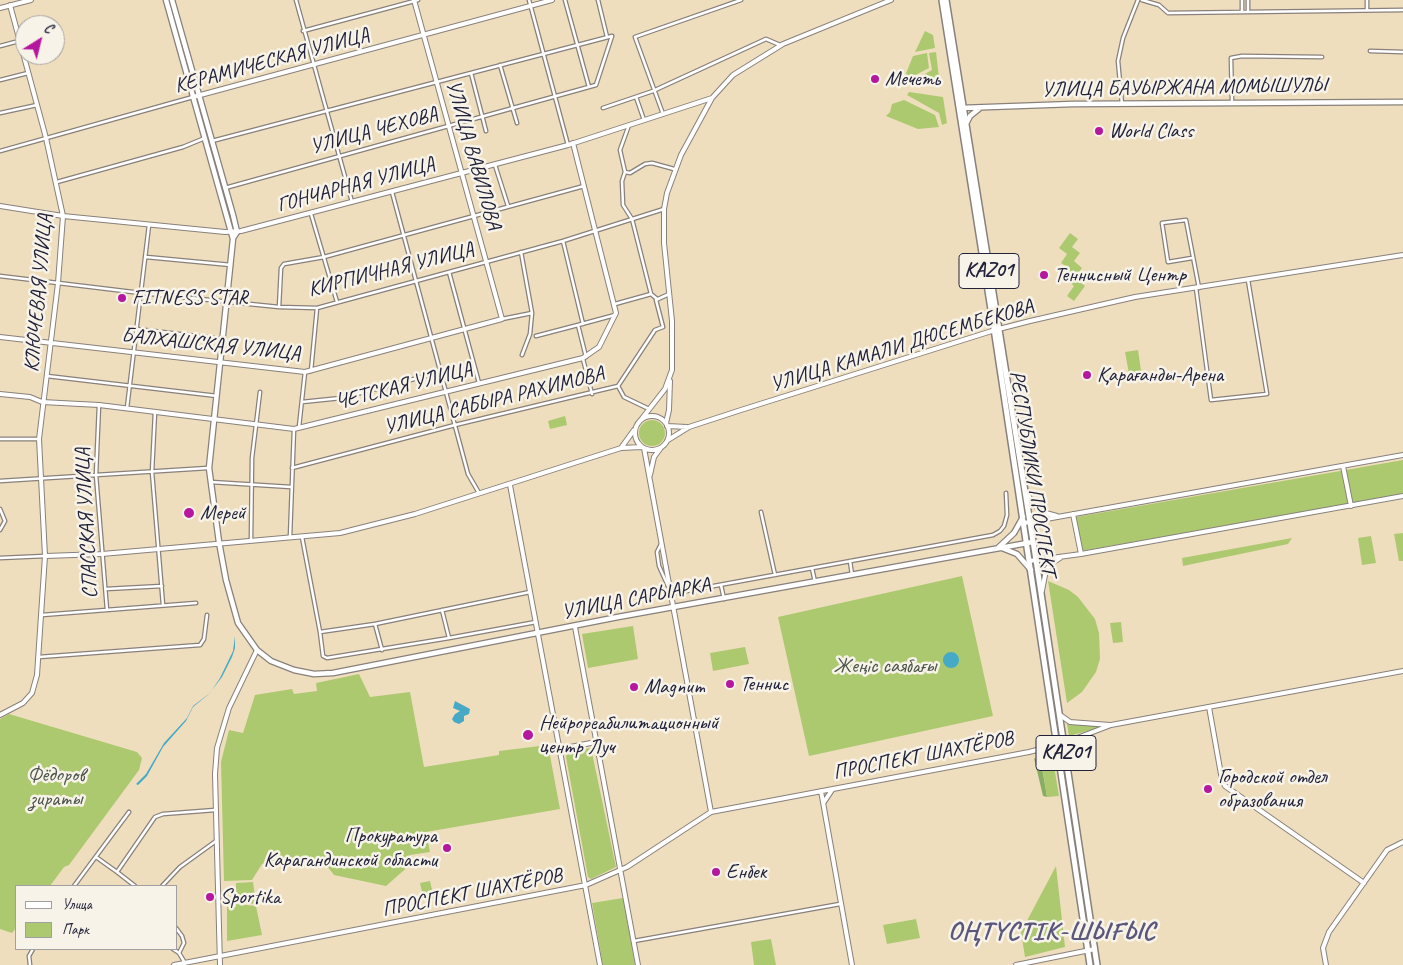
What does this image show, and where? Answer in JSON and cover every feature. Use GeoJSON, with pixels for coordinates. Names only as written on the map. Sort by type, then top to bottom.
{"type":"FeatureCollection","features":[{"type":"Feature","properties":{"kind":"highway","name":"РЕСПУБЛИКИ ПРОСПЕКТ"},"geometry":{"type":"LineString","coordinates":[[944,1],[964,101],[962,108],[967,122],[1026,543],[1097,965]]}},
{"type":"Feature","properties":{"kind":"highway","name":"РЕСПУБЛИКИ ПРОСПЕКТ"},"geometry":{"type":"LineString","coordinates":[[944,1],[1060,715],[1061,744],[1090,965]]}},
{"type":"Feature","properties":{"kind":"main road"},"geometry":{"type":"LineString","coordinates":[[166,0],[234,232]]}},
{"type":"Feature","properties":{"kind":"main road"},"geometry":{"type":"LineString","coordinates":[[172,0],[225,188],[234,232],[209,468],[218,542],[233,611],[241,628],[257,650]]}},
{"type":"Feature","properties":{"kind":"main road"},"geometry":{"type":"LineString","coordinates":[[964,101],[967,104],[982,107]]}},
{"type":"Feature","properties":{"kind":"main road","name":"УЛИЦА БАУЫРЖАНА МОМЫШУЛЫ"},"geometry":{"type":"LineString","coordinates":[[962,108],[1122,104],[1403,102]]}},
{"type":"Feature","properties":{"kind":"main road"},"geometry":{"type":"LineString","coordinates":[[967,122],[975,111],[982,107]]}},
{"type":"Feature","properties":{"kind":"main road"},"geometry":{"type":"LineString","coordinates":[[1023,520],[1014,533],[998,547],[1017,554],[1031,570]]}},
{"type":"Feature","properties":{"kind":"main road","name":"УЛИЦА САРЫАРКА"},"geometry":{"type":"LineString","coordinates":[[257,650],[271,661],[294,670],[314,674],[332,673],[852,574],[1033,542]]}},
{"type":"Feature","properties":{"kind":"street"},"geometry":{"type":"LineString","coordinates":[[0,8],[31,0]]}},
{"type":"Feature","properties":{"kind":"street"},"geometry":{"type":"LineString","coordinates":[[297,0],[303,32],[352,202]]}},
{"type":"Feature","properties":{"kind":"street"},"geometry":{"type":"LineString","coordinates":[[303,32],[415,0]]}},
{"type":"Feature","properties":{"kind":"street","name":"УЛИЦА ВАВИЛОВА"},"geometry":{"type":"LineString","coordinates":[[415,0],[502,318]]}},
{"type":"Feature","properties":{"kind":"street"},"geometry":{"type":"LineString","coordinates":[[529,0],[568,145]]}},
{"type":"Feature","properties":{"kind":"street","name":"КЕРАМИЧЕСКАЯ УЛИЦА"},"geometry":{"type":"LineString","coordinates":[[0,151],[552,0]]}},
{"type":"Feature","properties":{"kind":"street"},"geometry":{"type":"LineString","coordinates":[[212,141],[543,53],[577,45],[612,36],[596,85],[589,86],[577,45],[565,0]]}},
{"type":"Feature","properties":{"kind":"street"},"geometry":{"type":"LineString","coordinates":[[598,0],[607,37]]}},
{"type":"Feature","properties":{"kind":"street"},"geometry":{"type":"LineString","coordinates":[[663,114],[653,91],[635,36],[741,0]]}},
{"type":"Feature","properties":{"kind":"street"},"geometry":{"type":"LineString","coordinates":[[668,440],[670,378],[674,350],[664,243],[664,209],[674,169],[712,98],[721,86],[748,64],[780,45],[890,0]]}},
{"type":"Feature","properties":{"kind":"street"},"geometry":{"type":"LineString","coordinates":[[1122,104],[1118,61],[1123,38],[1138,0]]}},
{"type":"Feature","properties":{"kind":"street"},"geometry":{"type":"LineString","coordinates":[[1142,0],[1159,6],[1168,13],[1403,10]]}},
{"type":"Feature","properties":{"kind":"street"},"geometry":{"type":"LineString","coordinates":[[1242,0],[1242,12]]}},
{"type":"Feature","properties":{"kind":"street"},"geometry":{"type":"LineString","coordinates":[[1248,0],[1248,12]]}},
{"type":"Feature","properties":{"kind":"street"},"geometry":{"type":"LineString","coordinates":[[1367,0],[1367,10]]}},
{"type":"Feature","properties":{"kind":"street","name":"КЛЮЧЕВАЯ УЛИЦА"},"geometry":{"type":"LineString","coordinates":[[10,6],[15,25]]}},
{"type":"Feature","properties":{"kind":"street"},"geometry":{"type":"LineString","coordinates":[[603,108],[653,91],[766,39],[780,45]]}},
{"type":"Feature","properties":{"kind":"street"},"geometry":{"type":"LineString","coordinates":[[0,46],[15,41]]}},
{"type":"Feature","properties":{"kind":"street"},"geometry":{"type":"LineString","coordinates":[[1370,51],[1403,52]]}},
{"type":"Feature","properties":{"kind":"street"},"geometry":{"type":"LineString","coordinates":[[1231,104],[1231,58],[1242,56],[1322,57]]}},
{"type":"Feature","properties":{"kind":"street","name":"КЛЮЧЕВАЯ УЛИЦА"},"geometry":{"type":"LineString","coordinates":[[0,715],[23,703],[32,693],[40,657],[45,556],[39,439],[58,283],[63,216],[57,182],[26,65]]}},
{"type":"Feature","properties":{"kind":"street"},"geometry":{"type":"LineString","coordinates":[[500,65],[517,123]]}},
{"type":"Feature","properties":{"kind":"street"},"geometry":{"type":"LineString","coordinates":[[0,80],[28,73]]}},
{"type":"Feature","properties":{"kind":"street"},"geometry":{"type":"LineString","coordinates":[[471,73],[486,131]]}},
{"type":"Feature","properties":{"kind":"street","name":"УЛИЦА ЧЕХОВА"},"geometry":{"type":"LineString","coordinates":[[225,188],[589,86]]}},
{"type":"Feature","properties":{"kind":"street"},"geometry":{"type":"LineString","coordinates":[[636,98],[644,120]]}},
{"type":"Feature","properties":{"kind":"street","name":"ГОНЧАРНАЯ УЛИЦА"},"geometry":{"type":"LineString","coordinates":[[0,206],[63,216],[234,232],[311,214],[462,172],[573,144],[712,98]]}},
{"type":"Feature","properties":{"kind":"street"},"geometry":{"type":"LineString","coordinates":[[0,113],[36,104]]}},
{"type":"Feature","properties":{"kind":"street"},"geometry":{"type":"LineString","coordinates":[[629,125],[620,150],[625,172],[622,181],[623,205],[632,219],[651,294],[657,299],[669,294]]}},
{"type":"Feature","properties":{"kind":"street"},"geometry":{"type":"LineString","coordinates":[[57,182],[183,147],[205,138]]}},
{"type":"Feature","properties":{"kind":"street"},"geometry":{"type":"LineString","coordinates":[[573,144],[615,304],[616,315],[600,347],[584,358]]}},
{"type":"Feature","properties":{"kind":"street"},"geometry":{"type":"LineString","coordinates":[[625,172],[630,173],[645,164],[652,163],[674,169]]}},
{"type":"Feature","properties":{"kind":"street"},"geometry":{"type":"LineString","coordinates":[[495,164],[508,206]]}},
{"type":"Feature","properties":{"kind":"street"},"geometry":{"type":"LineString","coordinates":[[279,307],[282,266],[324,257],[402,234],[584,186]]}},
{"type":"Feature","properties":{"kind":"street"},"geometry":{"type":"LineString","coordinates":[[392,192],[468,474],[479,494]]}},
{"type":"Feature","properties":{"kind":"street","name":"КИРПИЧНАЯ УЛИЦА"},"geometry":{"type":"LineString","coordinates":[[0,276],[141,294],[279,307],[317,308],[563,241],[664,209]]}},
{"type":"Feature","properties":{"kind":"street"},"geometry":{"type":"LineString","coordinates":[[311,214],[337,302]]}},
{"type":"Feature","properties":{"kind":"street"},"geometry":{"type":"LineString","coordinates":[[1192,258],[1168,262],[1162,223],[1186,220],[1197,288],[1211,400],[1267,394],[1248,280]]}},
{"type":"Feature","properties":{"kind":"street"},"geometry":{"type":"LineString","coordinates":[[127,409],[150,223]]}},
{"type":"Feature","properties":{"kind":"street"},"geometry":{"type":"LineString","coordinates":[[563,241],[583,324]]}},
{"type":"Feature","properties":{"kind":"street"},"geometry":{"type":"LineString","coordinates":[[521,252],[532,313],[530,334],[522,355]]}},
{"type":"Feature","properties":{"kind":"street","name":"УЛИЦА КАМАЛИ ДЮСЕМБЕКОВА"},"geometry":{"type":"LineString","coordinates":[[689,428],[997,330],[1126,299],[1403,255]]}},
{"type":"Feature","properties":{"kind":"street"},"geometry":{"type":"LineString","coordinates":[[146,257],[231,265]]}},
{"type":"Feature","properties":{"kind":"street"},"geometry":{"type":"LineString","coordinates":[[449,272],[479,383]]}},
{"type":"Feature","properties":{"kind":"street"},"geometry":{"type":"LineString","coordinates":[[615,304],[651,294]]}},
{"type":"Feature","properties":{"kind":"street","name":"УЛИЦА САБЫРА РАХИМОВА"},"geometry":{"type":"LineString","coordinates":[[292,468],[455,424],[592,394],[618,386],[655,330],[663,327],[657,299]]}},
{"type":"Feature","properties":{"kind":"street"},"geometry":{"type":"LineString","coordinates":[[311,371],[317,308]]}},
{"type":"Feature","properties":{"kind":"street","name":"БАЛХАШСКАЯ УЛИЦА"},"geometry":{"type":"LineString","coordinates":[[0,337],[134,351],[221,364],[305,372],[502,318],[532,313]]}},
{"type":"Feature","properties":{"kind":"street"},"geometry":{"type":"LineString","coordinates":[[536,336],[616,315]]}},
{"type":"Feature","properties":{"kind":"street"},"geometry":{"type":"LineString","coordinates":[[578,325],[592,394]]}},
{"type":"Feature","properties":{"kind":"street","name":"БАЛХАШСКАЯ УЛИЦА"},"geometry":{"type":"LineString","coordinates":[[136,329],[223,339]]}},
{"type":"Feature","properties":{"kind":"street","name":"ЧЕТСКАЯ УЛИЦА"},"geometry":{"type":"LineString","coordinates":[[0,394],[30,397],[42,402],[155,412],[257,426],[294,429],[584,358]]}},
{"type":"Feature","properties":{"kind":"street"},"geometry":{"type":"LineString","coordinates":[[299,428],[305,372]]}},
{"type":"Feature","properties":{"kind":"street"},"geometry":{"type":"LineString","coordinates":[[302,402],[341,398],[441,372]]}},
{"type":"Feature","properties":{"kind":"street"},"geometry":{"type":"LineString","coordinates":[[47,376],[216,396]]}},
{"type":"Feature","properties":{"kind":"street"},"geometry":{"type":"LineString","coordinates":[[621,448],[665,389],[670,378]]}},
{"type":"Feature","properties":{"kind":"street"},"geometry":{"type":"LineString","coordinates":[[618,386],[624,397],[650,409]]}},
{"type":"Feature","properties":{"kind":"street"},"geometry":{"type":"LineString","coordinates":[[251,540],[252,458],[260,392]]}},
{"type":"Feature","properties":{"kind":"street","name":"СПАССКАЯ УЛИЦА"},"geometry":{"type":"LineString","coordinates":[[99,406],[96,475],[106,589],[106,610]]}},
{"type":"Feature","properties":{"kind":"street"},"geometry":{"type":"LineString","coordinates":[[155,412],[152,472],[163,605]]}},
{"type":"Feature","properties":{"kind":"street"},"geometry":{"type":"LineString","coordinates":[[640,421],[652,416],[667,425],[689,428]]}},
{"type":"Feature","properties":{"kind":"street"},"geometry":{"type":"LineString","coordinates":[[636,426],[635,437],[643,448],[650,479],[711,812]]}},
{"type":"Feature","properties":{"kind":"street"},"geometry":{"type":"LineString","coordinates":[[650,479],[654,457],[662,446],[668,440],[689,428]]}},
{"type":"Feature","properties":{"kind":"street"},"geometry":{"type":"LineString","coordinates":[[290,538],[294,429]]}},
{"type":"Feature","properties":{"kind":"street"},"geometry":{"type":"LineString","coordinates":[[0,439],[39,439]]}},
{"type":"Feature","properties":{"kind":"street"},"geometry":{"type":"LineString","coordinates":[[0,558],[102,554],[218,542],[290,538],[354,530],[510,485],[621,448],[654,450],[662,446]]}},
{"type":"Feature","properties":{"kind":"street"},"geometry":{"type":"LineString","coordinates":[[1023,520],[1030,522],[1060,517],[1403,455]]}},
{"type":"Feature","properties":{"kind":"street"},"geometry":{"type":"LineString","coordinates":[[1343,466],[1351,506]]}},
{"type":"Feature","properties":{"kind":"street"},"geometry":{"type":"LineString","coordinates":[[0,481],[209,468]]}},
{"type":"Feature","properties":{"kind":"street"},"geometry":{"type":"LineString","coordinates":[[210,482],[291,486]]}},
{"type":"Feature","properties":{"kind":"street"},"geometry":{"type":"LineString","coordinates":[[510,485],[600,965]]}},
{"type":"Feature","properties":{"kind":"street"},"geometry":{"type":"LineString","coordinates":[[1024,486],[1033,504],[1042,512],[1060,517]]}},
{"type":"Feature","properties":{"kind":"street"},"geometry":{"type":"LineString","coordinates":[[670,594],[993,535],[1004,526],[1007,515],[1006,493]]}},
{"type":"Feature","properties":{"kind":"street"},"geometry":{"type":"LineString","coordinates":[[1029,561],[1403,496]]}},
{"type":"Feature","properties":{"kind":"street"},"geometry":{"type":"LineString","coordinates":[[0,509],[5,521],[0,530]]}},
{"type":"Feature","properties":{"kind":"street"},"geometry":{"type":"LineString","coordinates":[[761,512],[774,575]]}},
{"type":"Feature","properties":{"kind":"street"},"geometry":{"type":"LineString","coordinates":[[1073,514],[1078,554]]}},
{"type":"Feature","properties":{"kind":"street"},"geometry":{"type":"LineString","coordinates":[[302,536],[323,656],[327,658],[536,622]]}},
{"type":"Feature","properties":{"kind":"street"},"geometry":{"type":"LineString","coordinates":[[1042,598],[1043,577],[1052,563],[1058,559],[1078,554]]}},
{"type":"Feature","properties":{"kind":"street"},"geometry":{"type":"LineString","coordinates":[[850,562],[852,574]]}},
{"type":"Feature","properties":{"kind":"street"},"geometry":{"type":"LineString","coordinates":[[812,568],[815,582]]}},
{"type":"Feature","properties":{"kind":"street"},"geometry":{"type":"LineString","coordinates":[[721,585],[724,599]]}},
{"type":"Feature","properties":{"kind":"street"},"geometry":{"type":"LineString","coordinates":[[106,589],[162,586]]}},
{"type":"Feature","properties":{"kind":"street"},"geometry":{"type":"LineString","coordinates":[[320,632],[375,624],[531,592]]}},
{"type":"Feature","properties":{"kind":"street"},"geometry":{"type":"LineString","coordinates":[[42,615],[196,603]]}},
{"type":"Feature","properties":{"kind":"street"},"geometry":{"type":"LineString","coordinates":[[442,610],[449,638]]}},
{"type":"Feature","properties":{"kind":"street"},"geometry":{"type":"LineString","coordinates":[[40,657],[200,645],[204,639],[207,615]]}},
{"type":"Feature","properties":{"kind":"street"},"geometry":{"type":"LineString","coordinates":[[375,624],[382,650]]}},
{"type":"Feature","properties":{"kind":"street"},"geometry":{"type":"LineString","coordinates":[[575,627],[638,965]]}},
{"type":"Feature","properties":{"kind":"street"},"geometry":{"type":"LineString","coordinates":[[220,965],[216,774],[219,742],[229,708],[257,650]]}},
{"type":"Feature","properties":{"kind":"street","name":"ПРОСПЕКТ ШАХТЁРОВ"},"geometry":{"type":"LineString","coordinates":[[174,965],[586,885],[620,870],[711,812],[1061,744],[1112,725],[1403,670]]}},
{"type":"Feature","properties":{"kind":"street"},"geometry":{"type":"LineString","coordinates":[[1210,707],[1222,780],[1226,786],[1364,883]]}},
{"type":"Feature","properties":{"kind":"street"},"geometry":{"type":"LineString","coordinates":[[1060,715],[1070,722],[1112,725]]}},
{"type":"Feature","properties":{"kind":"street"},"geometry":{"type":"LineString","coordinates":[[560,749],[596,742]]}},
{"type":"Feature","properties":{"kind":"street"},"geometry":{"type":"LineString","coordinates":[[824,807],[827,795],[835,788]]}},
{"type":"Feature","properties":{"kind":"street"},"geometry":{"type":"LineString","coordinates":[[821,791],[852,965]]}},
{"type":"Feature","properties":{"kind":"street"},"geometry":{"type":"LineString","coordinates":[[117,872],[155,817],[164,814],[217,810]]}},
{"type":"Feature","properties":{"kind":"street"},"geometry":{"type":"LineString","coordinates":[[75,885],[129,812]]}},
{"type":"Feature","properties":{"kind":"street"},"geometry":{"type":"LineString","coordinates":[[163,885],[180,867],[218,840]]}},
{"type":"Feature","properties":{"kind":"street"},"geometry":{"type":"LineString","coordinates":[[1326,965],[1323,948],[1324,939],[1387,850],[1403,842]]}},
{"type":"Feature","properties":{"kind":"street"},"geometry":{"type":"LineString","coordinates":[[96,857],[134,885]]}},
{"type":"Feature","properties":{"kind":"street"},"geometry":{"type":"LineString","coordinates":[[634,941],[840,904]]}},
{"type":"Feature","properties":{"kind":"street"},"geometry":{"type":"LineString","coordinates":[[178,931],[184,943],[179,953]]}},
{"type":"Feature","properties":{"kind":"street"},"geometry":{"type":"LineString","coordinates":[[1016,965],[1095,949]]}},
{"type":"Feature","properties":{"kind":"street"},"geometry":{"type":"LineString","coordinates":[[30,965],[29,956],[32,950]]}},
{"type":"Feature","properties":{"kind":"street"},"geometry":{"type":"LineString","coordinates":[[174,950],[179,953],[185,963]]}},
{"type":"Feature","properties":{"kind":"green space"},"geometry":{"type":"Polygon","coordinates":[[[925,31],[933,35],[935,48],[915,52],[925,31]]]}},
{"type":"Feature","properties":{"kind":"green space"},"geometry":{"type":"Polygon","coordinates":[[[936,52],[940,86],[909,83],[932,70],[929,53],[936,52]]]}},
{"type":"Feature","properties":{"kind":"green space"},"geometry":{"type":"Polygon","coordinates":[[[927,53],[929,68],[908,79],[905,76],[913,56],[927,53]]]}},
{"type":"Feature","properties":{"kind":"green space"},"geometry":{"type":"Polygon","coordinates":[[[909,92],[943,97],[947,123],[942,125],[939,113],[907,95],[909,92]]]}},
{"type":"Feature","properties":{"kind":"green space"},"geometry":{"type":"Polygon","coordinates":[[[904,100],[935,115],[939,127],[918,129],[886,116],[890,112],[892,104],[904,100]]]}},
{"type":"Feature","properties":{"kind":"green space"},"geometry":{"type":"Polygon","coordinates":[[[1070,233],[1078,239],[1072,247],[1080,253],[1074,261],[1082,268],[1075,278],[1085,286],[1074,301],[1067,296],[1074,286],[1064,278],[1070,269],[1061,263],[1067,254],[1059,248],[1070,233]]]}},
{"type":"Feature","properties":{"kind":"green space"},"geometry":{"type":"Polygon","coordinates":[[[1138,350],[1142,377],[1130,379],[1125,352],[1138,350]]]}},
{"type":"Feature","properties":{"kind":"green space"},"geometry":{"type":"Polygon","coordinates":[[[565,416],[567,425],[550,429],[548,421],[565,416]]]}},
{"type":"Feature","properties":{"kind":"green space"},"geometry":{"type":"Polygon","coordinates":[[[652,420],[661,424],[665,433],[661,442],[652,446],[643,442],[639,433],[643,424],[652,420]]]}},
{"type":"Feature","properties":{"kind":"green space"},"geometry":{"type":"Polygon","coordinates":[[[1403,460],[1403,494],[1081,551],[1076,517],[1403,460]]]}},
{"type":"Feature","properties":{"kind":"green space"},"geometry":{"type":"Polygon","coordinates":[[[1403,533],[1403,561],[1399,561],[1394,534],[1403,533]]]}},
{"type":"Feature","properties":{"kind":"green space"},"geometry":{"type":"Polygon","coordinates":[[[1371,536],[1376,563],[1362,565],[1358,538],[1371,536]]]}},
{"type":"Feature","properties":{"kind":"green space"},"geometry":{"type":"Polygon","coordinates":[[[1292,538],[1288,544],[1183,566],[1182,558],[1292,538]]]}},
{"type":"Feature","properties":{"kind":"green space","name":"Жеңіс саябағы"},"geometry":{"type":"Polygon","coordinates":[[[962,576],[993,716],[809,756],[778,617],[962,576]]]}},
{"type":"Feature","properties":{"kind":"green space"},"geometry":{"type":"Polygon","coordinates":[[[1048,581],[1069,590],[1078,597],[1095,619],[1099,633],[1100,659],[1096,672],[1082,692],[1067,703],[1048,581]]]}},
{"type":"Feature","properties":{"kind":"green space"},"geometry":{"type":"Polygon","coordinates":[[[1121,622],[1123,642],[1113,643],[1110,623],[1121,622]]]}},
{"type":"Feature","properties":{"kind":"green space"},"geometry":{"type":"Polygon","coordinates":[[[633,626],[638,659],[588,668],[582,634],[633,626]]]}},
{"type":"Feature","properties":{"kind":"green space"},"geometry":{"type":"Polygon","coordinates":[[[745,647],[749,664],[713,671],[710,653],[745,647]]]}},
{"type":"Feature","properties":{"kind":"green space"},"geometry":{"type":"Polygon","coordinates":[[[359,674],[370,697],[410,692],[424,767],[499,755],[499,751],[548,745],[560,809],[426,832],[430,852],[410,855],[411,864],[386,886],[334,875],[323,861],[282,859],[262,864],[252,880],[224,881],[221,762],[229,730],[243,733],[255,695],[292,689],[294,694],[317,691],[316,683],[359,674]]]}},
{"type":"Feature","properties":{"kind":"green space","name":"Фёдоров зираты"},"geometry":{"type":"Polygon","coordinates":[[[9,714],[137,752],[142,758],[139,770],[69,865],[64,867],[51,885],[15,885],[15,929],[12,933],[0,929],[0,719],[9,714]]]}},
{"type":"Feature","properties":{"kind":"green space"},"geometry":{"type":"Polygon","coordinates":[[[1067,724],[1100,725],[1102,727],[1069,736],[1067,724]]]}},
{"type":"Feature","properties":{"kind":"green space"},"geometry":{"type":"Polygon","coordinates":[[[591,748],[616,867],[591,879],[588,877],[566,757],[567,752],[591,748]]]}},
{"type":"Feature","properties":{"kind":"green space"},"geometry":{"type":"Polygon","coordinates":[[[1052,754],[1059,796],[1047,797],[1041,760],[1043,755],[1052,754]]]}},
{"type":"Feature","properties":{"kind":"green space"},"geometry":{"type":"Polygon","coordinates":[[[1061,754],[1063,754],[1091,946],[1090,946],[1061,754]]]}},
{"type":"Feature","properties":{"kind":"green space"},"geometry":{"type":"Polygon","coordinates":[[[1034,758],[1041,762],[1047,797],[1043,796],[1034,758]]]}},
{"type":"Feature","properties":{"kind":"green space"},"geometry":{"type":"Polygon","coordinates":[[[1056,866],[1065,947],[1025,957],[1021,932],[1056,866]]]}},
{"type":"Feature","properties":{"kind":"green space"},"geometry":{"type":"Polygon","coordinates":[[[430,881],[434,898],[424,900],[420,883],[430,881]]]}},
{"type":"Feature","properties":{"kind":"green space"},"geometry":{"type":"Polygon","coordinates":[[[253,882],[256,904],[236,902],[236,883],[253,882]]]}},
{"type":"Feature","properties":{"kind":"green space"},"geometry":{"type":"Polygon","coordinates":[[[623,898],[635,965],[603,965],[592,903],[623,898]]]}},
{"type":"Feature","properties":{"kind":"green space"},"geometry":{"type":"Polygon","coordinates":[[[236,904],[256,906],[262,935],[227,941],[227,907],[236,907],[236,904]]]}},
{"type":"Feature","properties":{"kind":"green space"},"geometry":{"type":"Polygon","coordinates":[[[916,919],[920,938],[887,944],[883,925],[916,919]]]}},
{"type":"Feature","properties":{"kind":"green space"},"geometry":{"type":"Polygon","coordinates":[[[771,939],[776,965],[754,965],[751,942],[771,939]]]}},
{"type":"Feature","properties":{"kind":"water"},"geometry":{"type":"Polygon","coordinates":[[[235,636],[235,648],[232,657],[222,677],[212,691],[233,651],[235,636]]]}},
{"type":"Feature","properties":{"kind":"water"},"geometry":{"type":"Polygon","coordinates":[[[951,652],[957,654],[959,660],[957,666],[951,668],[945,666],[943,660],[945,654],[951,652]]]}},
{"type":"Feature","properties":{"kind":"water"},"geometry":{"type":"Polygon","coordinates":[[[209,693],[193,707],[186,721],[163,747],[147,776],[138,785],[136,784],[146,774],[164,743],[187,718],[193,706],[209,693]]]}},
{"type":"Feature","properties":{"kind":"water"},"geometry":{"type":"Polygon","coordinates":[[[455,701],[470,709],[469,714],[464,716],[464,721],[459,724],[452,719],[460,711],[453,708],[455,701]]]}},
{"type":"Feature","properties":{"kind":"place","name":"Мечеть"},"geometry":{"type":"Point","coordinates":[875,79]}},
{"type":"Feature","properties":{"kind":"place","name":"World Class"},"geometry":{"type":"Point","coordinates":[1099,131]}},
{"type":"Feature","properties":{"kind":"place","name":"Теннисный Центр"},"geometry":{"type":"Point","coordinates":[1044,275]}},
{"type":"Feature","properties":{"kind":"place","name":"FITNESS STAR"},"geometry":{"type":"Point","coordinates":[122,298]}},
{"type":"Feature","properties":{"kind":"place","name":"Қарағанды-Арена"},"geometry":{"type":"Point","coordinates":[1087,375]}},
{"type":"Feature","properties":{"kind":"place","name":"Мерей"},"geometry":{"type":"Point","coordinates":[189,513]}},
{"type":"Feature","properties":{"kind":"place","name":"Теннис"},"geometry":{"type":"Point","coordinates":[730,684]}},
{"type":"Feature","properties":{"kind":"place","name":"Magnum"},"geometry":{"type":"Point","coordinates":[634,687]}},
{"type":"Feature","properties":{"kind":"place","name":"Нейрореабилитационный центр Луч"},"geometry":{"type":"Point","coordinates":[528,735]}},
{"type":"Feature","properties":{"kind":"place","name":"Городской отдел образования"},"geometry":{"type":"Point","coordinates":[1208,789]}},
{"type":"Feature","properties":{"kind":"place","name":"Прокуратура Карагандинской области"},"geometry":{"type":"Point","coordinates":[447,848]}},
{"type":"Feature","properties":{"kind":"place","name":"Енбек"},"geometry":{"type":"Point","coordinates":[716,872]}},
{"type":"Feature","properties":{"kind":"place","name":"Sportika"},"geometry":{"type":"Point","coordinates":[210,897]}},
{"type":"Feature","properties":{"kind":"district","name":"ОҢТҮСТІК-ШЫҒЫС"},"geometry":{"type":"Point","coordinates":[1052,932]}}]}
